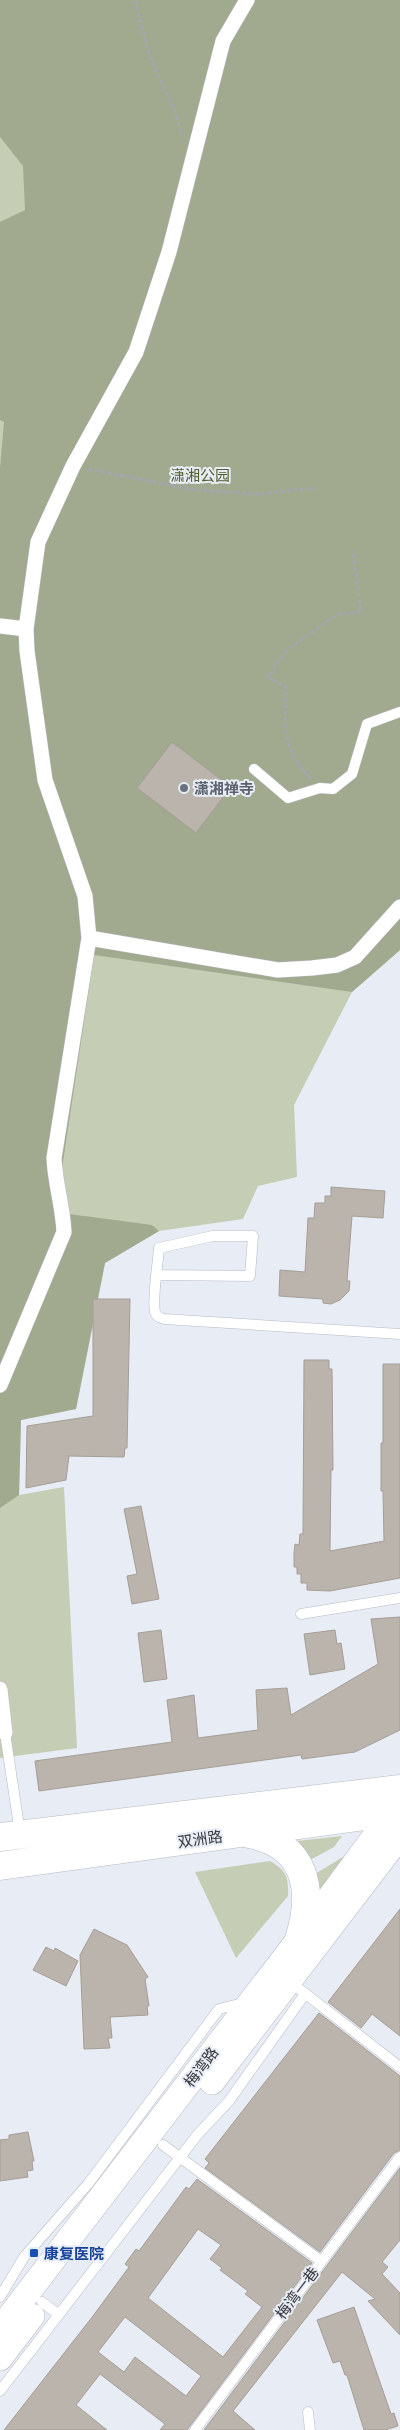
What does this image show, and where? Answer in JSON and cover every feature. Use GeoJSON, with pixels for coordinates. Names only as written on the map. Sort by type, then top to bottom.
{"type":"FeatureCollection","features":[{"type":"Feature","properties":{"kind":"main road","name":"双洲路"},"geometry":{"type":"LineString","coordinates":[[10,1836],[162,1817],[399,1810]]}},
{"type":"Feature","properties":{"kind":"main road","name":"双洲路"},"geometry":{"type":"LineString","coordinates":[[0,1866],[399,1810]]}},
{"type":"Feature","properties":{"kind":"main road"},"geometry":{"type":"LineString","coordinates":[[162,1817],[165,1844]]}},
{"type":"Feature","properties":{"kind":"main road"},"geometry":{"type":"LineString","coordinates":[[245,1833],[278,1842],[288,1851],[302,1871],[306,1909],[299,1939]]}},
{"type":"Feature","properties":{"kind":"street"},"geometry":{"type":"LineString","coordinates":[[0,1385],[64,1232],[63,1213],[55,1175],[54,1158],[89,938],[85,896],[45,780],[26,629],[38,542],[73,466],[136,352],[169,252],[223,41],[247,0]]}},
{"type":"Feature","properties":{"kind":"street"},"geometry":{"type":"LineString","coordinates":[[0,626],[26,629]]}},
{"type":"Feature","properties":{"kind":"street"},"geometry":{"type":"LineString","coordinates":[[89,938],[278,970],[312,968],[338,965],[355,957],[400,907]]}},
{"type":"Feature","properties":{"kind":"street"},"geometry":{"type":"LineString","coordinates":[[0,1690],[6,1733]]}},
{"type":"Feature","properties":{"kind":"street","name":"梅湾路"},"geometry":{"type":"LineString","coordinates":[[0,2329],[127,2147],[252,2001],[399,1810]]}},
{"type":"Feature","properties":{"kind":"street","name":"梅湾路"},"geometry":{"type":"LineString","coordinates":[[0,2358],[51,2309],[297,1987],[399,1810]]}},
{"type":"Feature","properties":{"kind":"lane"},"geometry":{"type":"LineString","coordinates":[[254,769],[288,798],[320,788],[333,789],[352,774],[367,724],[400,712]]}},
{"type":"Feature","properties":{"kind":"lane"},"geometry":{"type":"LineString","coordinates":[[157,1275],[250,1276],[253,1236],[213,1236],[159,1248],[157,1275],[156,1313],[164,1319],[400,1334]]}},
{"type":"Feature","properties":{"kind":"lane"},"geometry":{"type":"LineString","coordinates":[[301,1614],[400,1598]]}},
{"type":"Feature","properties":{"kind":"lane"},"geometry":{"type":"LineString","coordinates":[[6,1733],[10,1836]]}},
{"type":"Feature","properties":{"kind":"lane"},"geometry":{"type":"LineString","coordinates":[[297,1987],[400,2067]]}},
{"type":"Feature","properties":{"kind":"lane"},"geometry":{"type":"LineString","coordinates":[[0,2297],[24,2257],[57,2216],[127,2147]]}},
{"type":"Feature","properties":{"kind":"lane"},"geometry":{"type":"LineString","coordinates":[[172,2151],[321,2261]]}},
{"type":"Feature","properties":{"kind":"lane","name":"梅湾一巷"},"geometry":{"type":"LineString","coordinates":[[195,2430],[400,2157]]}},
{"type":"Feature","properties":{"kind":"lane"},"geometry":{"type":"LineString","coordinates":[[0,2391],[51,2309]]}},
{"type":"Feature","properties":{"kind":"lane"},"geometry":{"type":"LineString","coordinates":[[308,2412],[310,2430]]}},
{"type":"Feature","properties":{"kind":"path"},"geometry":{"type":"LineString","coordinates":[[135,0],[150,57],[175,111],[191,167]]}},
{"type":"Feature","properties":{"kind":"path"},"geometry":{"type":"LineString","coordinates":[[73,466],[195,490],[257,494],[315,488]]}},
{"type":"Feature","properties":{"kind":"path"},"geometry":{"type":"LineString","coordinates":[[320,788],[300,768],[285,736],[286,687],[268,677],[287,650],[338,614],[361,612],[353,551]]}},
{"type":"Feature","properties":{"kind":"green space","name":"潇湘公园"},"geometry":{"type":"Polygon","coordinates":[[[0,0],[400,0],[400,950],[352,992],[294,1105],[297,1177],[258,1186],[243,1219],[159,1231],[105,1263],[76,1409],[21,1420],[19,1495],[64,1487],[77,1748],[0,1758],[0,0]]]}},
{"type":"Feature","properties":{"kind":"green space","name":"潇湘公园"},"geometry":{"type":"Polygon","coordinates":[[[0,0],[400,0],[400,950],[352,992],[94,955],[60,1182],[69,1214],[152,1225],[159,1231],[105,1263],[76,1409],[21,1420],[19,1495],[0,1508],[0,468],[4,422],[0,420],[0,222],[25,210],[23,166],[0,137],[0,0]]]}},
{"type":"Feature","properties":{"kind":"green space"},"geometry":{"type":"Polygon","coordinates":[[[342,1836],[334,1847],[310,1860],[297,1841],[342,1836]]]}},
{"type":"Feature","properties":{"kind":"green space"},"geometry":{"type":"Polygon","coordinates":[[[351,1852],[318,1900],[315,1874],[351,1852]]]}},
{"type":"Feature","properties":{"kind":"green space"},"geometry":{"type":"Polygon","coordinates":[[[270,1861],[283,1871],[288,1884],[288,1896],[236,1958],[195,1872],[270,1861]]]}},
{"type":"Feature","properties":{"kind":"building","name":"潇湘禅寺"},"geometry":{"type":"Polygon","coordinates":[[[172,742],[231,787],[196,833],[137,788],[172,742]]]}},
{"type":"Feature","properties":{"kind":"building"},"geometry":{"type":"Polygon","coordinates":[[[331,1187],[385,1191],[383,1218],[352,1216],[347,1281],[350,1281],[349,1291],[340,1300],[331,1304],[323,1303],[323,1299],[279,1296],[280,1270],[305,1272],[308,1218],[314,1218],[315,1203],[325,1203],[325,1196],[331,1196],[331,1187]]]}},
{"type":"Feature","properties":{"kind":"building"},"geometry":{"type":"Polygon","coordinates":[[[93,1299],[130,1299],[127,1448],[125,1448],[124,1457],[69,1456],[66,1480],[26,1488],[27,1426],[93,1416],[93,1299]]]}},
{"type":"Feature","properties":{"kind":"building"},"geometry":{"type":"Polygon","coordinates":[[[304,1360],[329,1360],[329,1369],[332,1369],[333,1470],[331,1470],[330,1551],[384,1541],[383,1491],[381,1491],[383,1364],[400,1364],[400,1578],[330,1591],[307,1590],[307,1583],[301,1583],[301,1574],[297,1574],[297,1567],[294,1567],[295,1544],[299,1545],[300,1534],[303,1534],[304,1360]]]}},
{"type":"Feature","properties":{"kind":"building"},"geometry":{"type":"Polygon","coordinates":[[[141,1506],[159,1599],[132,1604],[127,1576],[137,1574],[124,1509],[141,1506]]]}},
{"type":"Feature","properties":{"kind":"building"},"geometry":{"type":"Polygon","coordinates":[[[400,1617],[400,1730],[355,1752],[302,1759],[301,1755],[39,1791],[35,1761],[172,1742],[167,1700],[194,1695],[198,1738],[258,1730],[256,1690],[287,1688],[291,1715],[378,1664],[371,1619],[400,1617]]]}},
{"type":"Feature","properties":{"kind":"building"},"geometry":{"type":"Polygon","coordinates":[[[161,1630],[167,1679],[144,1682],[138,1633],[161,1630]]]}},
{"type":"Feature","properties":{"kind":"building"},"geometry":{"type":"Polygon","coordinates":[[[335,1630],[337,1644],[341,1643],[345,1669],[310,1675],[304,1634],[335,1630]]]}},
{"type":"Feature","properties":{"kind":"building"},"geometry":{"type":"Polygon","coordinates":[[[400,1909],[400,2036],[372,2014],[361,2028],[328,2002],[400,1909]]]}},
{"type":"Feature","properties":{"kind":"building"},"geometry":{"type":"Polygon","coordinates":[[[94,1929],[127,1945],[148,1977],[145,1979],[149,2006],[147,2006],[148,2015],[110,2017],[112,2038],[108,2038],[110,2048],[84,2049],[80,1955],[94,1929]]]}},
{"type":"Feature","properties":{"kind":"building"},"geometry":{"type":"Polygon","coordinates":[[[46,1947],[54,1951],[55,1948],[78,1961],[66,1986],[33,1970],[46,1947]]]}},
{"type":"Feature","properties":{"kind":"building"},"geometry":{"type":"Polygon","coordinates":[[[319,2013],[400,2076],[400,2150],[394,2153],[320,2252],[205,2168],[209,2163],[205,2159],[319,2013]]]}},
{"type":"Feature","properties":{"kind":"building"},"geometry":{"type":"Polygon","coordinates":[[[28,2132],[34,2161],[32,2161],[33,2170],[27,2171],[28,2177],[0,2181],[0,2140],[9,2139],[9,2135],[28,2132]]]}},
{"type":"Feature","properties":{"kind":"building"},"geometry":{"type":"Polygon","coordinates":[[[400,2168],[400,2240],[382,2262],[388,2267],[382,2274],[400,2293],[400,2335],[368,2301],[375,2299],[342,2272],[233,2411],[255,2430],[204,2430],[400,2168]]]}},
{"type":"Feature","properties":{"kind":"building"},"geometry":{"type":"Polygon","coordinates":[[[197,2179],[312,2263],[187,2430],[160,2430],[165,2424],[100,2374],[76,2405],[107,2430],[4,2430],[129,2267],[125,2264],[136,2249],[139,2251],[186,2187],[189,2189],[197,2179]],[[198,2229],[148,2298],[223,2357],[262,2307],[245,2294],[248,2291],[220,2270],[222,2268],[210,2259],[221,2245],[198,2229]],[[125,2317],[98,2352],[124,2372],[135,2357],[186,2396],[201,2376],[125,2317]]]}},
{"type":"Feature","properties":{"kind":"building"},"geometry":{"type":"Polygon","coordinates":[[[354,2307],[391,2414],[394,2413],[398,2426],[385,2430],[364,2430],[347,2375],[345,2375],[340,2361],[333,2363],[317,2320],[354,2307]]]}},
{"type":"Feature","properties":{"kind":"place","name":"潇湘禅寺"},"geometry":{"type":"Point","coordinates":[184,788]}},
{"type":"Feature","properties":{"kind":"place","name":"康复医院"},"geometry":{"type":"Point","coordinates":[34,2253]}}]}
